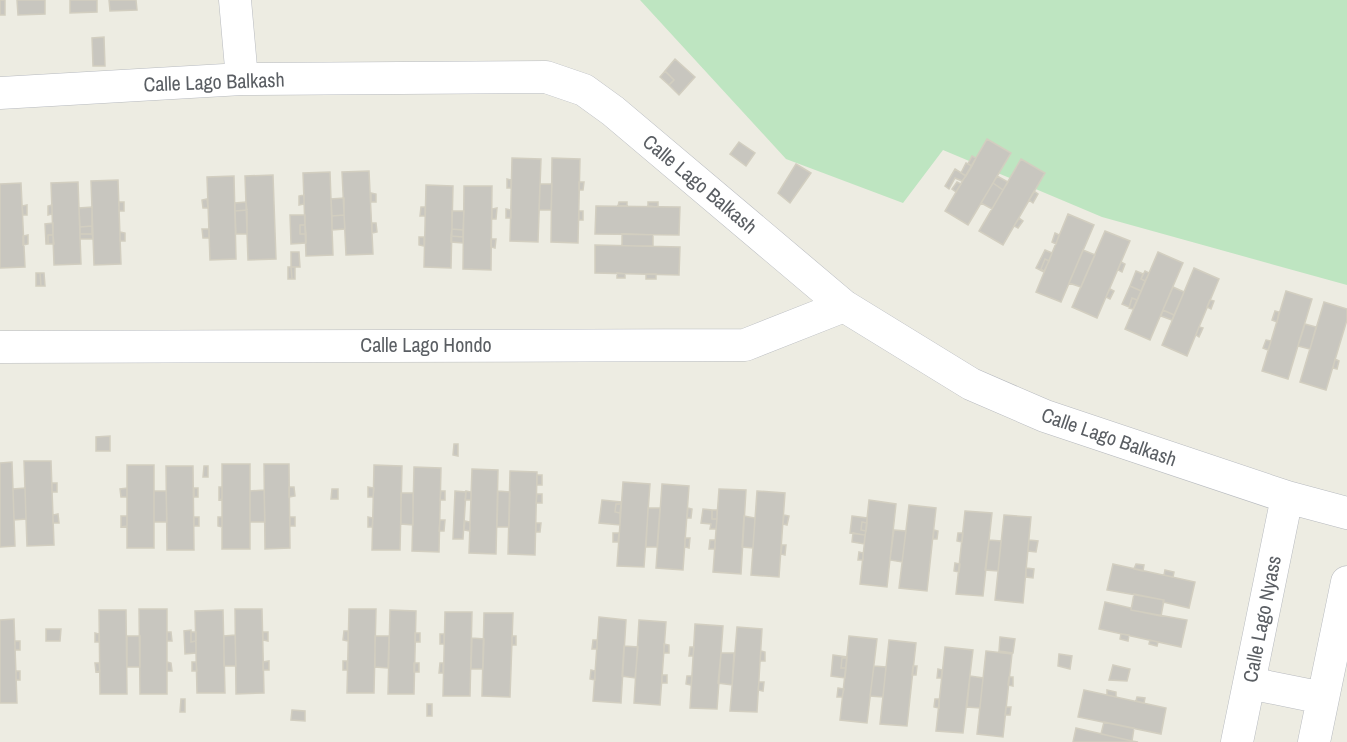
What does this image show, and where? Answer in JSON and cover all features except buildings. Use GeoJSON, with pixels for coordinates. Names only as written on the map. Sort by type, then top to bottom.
{"type":"FeatureCollection","features":[{"type":"Feature","properties":{"kind":"street"},"geometry":{"type":"LineString","coordinates":[[235,0],[242,79]]}},
{"type":"Feature","properties":{"kind":"street","name":"Calle Lago Balkash"},"geometry":{"type":"LineString","coordinates":[[0,93],[242,79],[546,77],[584,90],[613,111],[844,306],[971,384],[1045,416],[1287,497],[1347,513]]}},
{"type":"Feature","properties":{"kind":"street","name":"Calle Lago Hondo"},"geometry":{"type":"LineString","coordinates":[[0,346],[745,345],[844,306]]}},
{"type":"Feature","properties":{"kind":"street","name":"Calle Lago Nyass"},"geometry":{"type":"LineString","coordinates":[[1237,742],[1287,497]]}},
{"type":"Feature","properties":{"kind":"street"},"geometry":{"type":"LineString","coordinates":[[1314,742],[1347,582]]}},
{"type":"Feature","properties":{"kind":"street"},"geometry":{"type":"LineString","coordinates":[[1249,683],[1323,698]]}},
{"type":"Feature","properties":{"kind":"green space"},"geometry":{"type":"Polygon","coordinates":[[[640,0],[1347,0],[1347,285],[1102,217],[943,150],[903,203],[786,159],[640,0]]]}}]}
